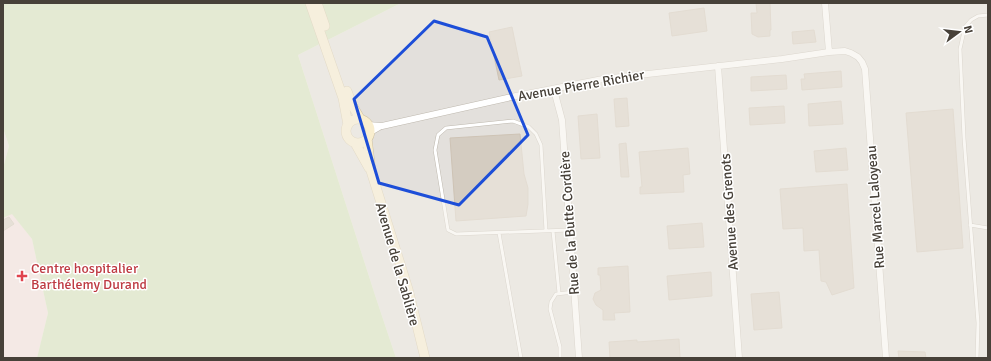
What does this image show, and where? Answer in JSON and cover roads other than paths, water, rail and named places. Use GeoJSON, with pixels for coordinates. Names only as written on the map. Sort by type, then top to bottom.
{"type":"FeatureCollection","features":[{"type":"Feature","properties":{"kind":"main road"},"geometry":{"type":"LineString","coordinates":[[310,3],[343,98],[348,125]]}},
{"type":"Feature","properties":{"kind":"main road"},"geometry":{"type":"LineString","coordinates":[[317,3],[348,96],[366,129]]}},
{"type":"Feature","properties":{"kind":"main road"},"geometry":{"type":"LineString","coordinates":[[353,120],[366,129],[360,143],[355,143],[347,136],[346,129],[353,120]]}},
{"type":"Feature","properties":{"kind":"main road","name":"Avenue de la Sablière"},"geometry":{"type":"LineString","coordinates":[[366,129],[371,171],[408,289],[425,358]]}},
{"type":"Feature","properties":{"kind":"main road","name":"Avenue de la Sablière"},"geometry":{"type":"LineString","coordinates":[[355,143],[371,171]]}},
{"type":"Feature","properties":{"kind":"street"},"geometry":{"type":"LineString","coordinates":[[825,3],[829,52]]}},
{"type":"Feature","properties":{"kind":"street","name":"Avenue Pierre Richier"},"geometry":{"type":"LineString","coordinates":[[366,129],[516,96],[554,90],[603,79],[782,59],[829,52],[845,51],[858,57]]}},
{"type":"Feature","properties":{"kind":"street","name":"Rue Marcel Laloyeau"},"geometry":{"type":"LineString","coordinates":[[858,57],[865,69],[886,358]]}},
{"type":"Feature","properties":{"kind":"street","name":"Avenue des Grenots"},"geometry":{"type":"LineString","coordinates":[[718,66],[739,358]]}},
{"type":"Feature","properties":{"kind":"street","name":"Rue de la Butte Cordière"},"geometry":{"type":"LineString","coordinates":[[554,90],[562,120],[579,358]]}},
{"type":"Feature","properties":{"kind":"lane"},"geometry":{"type":"LineString","coordinates":[[977,358],[978,323],[964,138],[960,49],[965,27],[970,20],[978,16],[988,14]]}},
{"type":"Feature","properties":{"kind":"lane"},"geometry":{"type":"LineString","coordinates":[[546,231],[541,144],[536,134],[529,127],[513,121],[446,128],[438,135],[435,150],[448,230],[456,234],[499,233],[570,230]]}},
{"type":"Feature","properties":{"kind":"lane"},"geometry":{"type":"LineString","coordinates":[[970,225],[988,228]]}},
{"type":"Feature","properties":{"kind":"lane"},"geometry":{"type":"LineString","coordinates":[[553,231],[559,293]]}},
{"type":"Feature","properties":{"kind":"lane"},"geometry":{"type":"LineString","coordinates":[[499,233],[521,358]]}},
{"type":"Feature","properties":{"kind":"lane"},"geometry":{"type":"LineString","coordinates":[[560,358],[560,347],[550,309],[551,302],[556,294],[574,292]]}},
{"type":"Feature","properties":{"kind":"place","name":"Centre hospitalier Barthélemy Durand"},"geometry":{"type":"Point","coordinates":[22,276]}}]}
